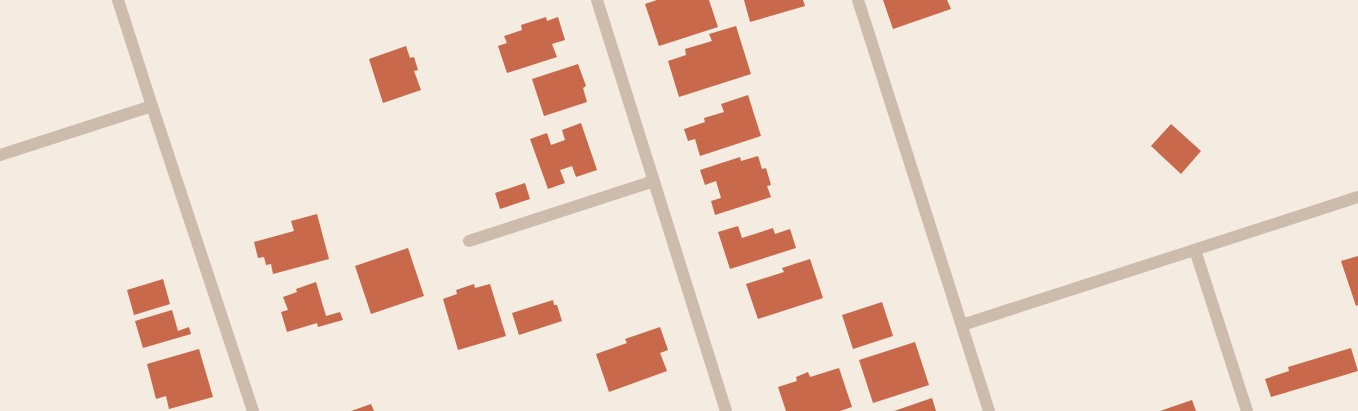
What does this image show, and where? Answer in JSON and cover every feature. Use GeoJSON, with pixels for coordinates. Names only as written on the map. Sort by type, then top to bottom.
{"type":"FeatureCollection","features":[{"type":"Feature","properties":{"kind":"street"},"geometry":{"type":"LineString","coordinates":[[118,0],[253,411]]}},
{"type":"Feature","properties":{"kind":"street"},"geometry":{"type":"LineString","coordinates":[[597,0],[726,411]]}},
{"type":"Feature","properties":{"kind":"street"},"geometry":{"type":"LineString","coordinates":[[858,0],[989,411]]}},
{"type":"Feature","properties":{"kind":"street"},"geometry":{"type":"LineString","coordinates":[[0,155],[152,106]]}},
{"type":"Feature","properties":{"kind":"street"},"geometry":{"type":"LineString","coordinates":[[469,241],[654,181]]}},
{"type":"Feature","properties":{"kind":"street"},"geometry":{"type":"LineString","coordinates":[[962,324],[1358,197]]}},
{"type":"Feature","properties":{"kind":"street"},"geometry":{"type":"LineString","coordinates":[[1195,250],[1247,411]]}},
{"type":"Feature","properties":{"kind":"building"},"geometry":{"type":"Polygon","coordinates":[[[657,0],[709,0],[718,27],[659,46],[645,4],[657,0]]]}},
{"type":"Feature","properties":{"kind":"building"},"geometry":{"type":"Polygon","coordinates":[[[744,0],[803,0],[805,6],[750,22],[744,0]]]}},
{"type":"Feature","properties":{"kind":"building"},"geometry":{"type":"Polygon","coordinates":[[[883,0],[947,0],[951,9],[893,29],[883,0]]]}},
{"type":"Feature","properties":{"kind":"building"},"geometry":{"type":"Polygon","coordinates":[[[546,17],[547,21],[558,17],[565,40],[552,44],[557,57],[507,73],[498,46],[507,43],[504,36],[522,30],[521,25],[546,17]]]}},
{"type":"Feature","properties":{"kind":"building"},"geometry":{"type":"Polygon","coordinates":[[[736,26],[751,74],[679,97],[668,61],[686,55],[685,49],[712,41],[709,34],[736,26]]]}},
{"type":"Feature","properties":{"kind":"building"},"geometry":{"type":"Polygon","coordinates":[[[406,46],[410,58],[414,57],[418,70],[414,71],[421,90],[383,103],[369,59],[406,46]]]}},
{"type":"Feature","properties":{"kind":"building"},"geometry":{"type":"Polygon","coordinates":[[[578,64],[586,86],[583,88],[587,102],[544,116],[532,79],[578,64]]]}},
{"type":"Feature","properties":{"kind":"building"},"geometry":{"type":"Polygon","coordinates":[[[748,95],[761,136],[700,156],[695,139],[688,141],[684,129],[705,122],[704,118],[724,112],[721,104],[748,95]]]}},
{"type":"Feature","properties":{"kind":"building"},"geometry":{"type":"Polygon","coordinates":[[[581,123],[597,170],[576,177],[572,166],[560,170],[565,183],[548,189],[530,139],[547,133],[551,145],[565,140],[562,130],[581,123]]]}},
{"type":"Feature","properties":{"kind":"building"},"geometry":{"type":"Polygon","coordinates":[[[1171,124],[1201,151],[1181,174],[1151,146],[1171,124]]]}},
{"type":"Feature","properties":{"kind":"building"},"geometry":{"type":"Polygon","coordinates":[[[758,156],[762,169],[766,168],[771,185],[767,186],[771,197],[715,215],[711,201],[721,198],[716,181],[705,185],[700,170],[740,157],[741,161],[758,156]]]}},
{"type":"Feature","properties":{"kind":"building"},"geometry":{"type":"Polygon","coordinates":[[[525,183],[530,199],[500,209],[495,193],[525,183]]]}},
{"type":"Feature","properties":{"kind":"building"},"geometry":{"type":"Polygon","coordinates":[[[317,214],[329,259],[273,274],[271,264],[266,265],[264,257],[258,258],[254,242],[294,231],[291,221],[317,214]]]}},
{"type":"Feature","properties":{"kind":"building"},"geometry":{"type":"Polygon","coordinates":[[[738,226],[742,238],[773,228],[775,234],[790,229],[796,248],[730,269],[718,232],[738,226]]]}},
{"type":"Feature","properties":{"kind":"building"},"geometry":{"type":"Polygon","coordinates":[[[408,248],[424,296],[371,314],[355,266],[408,248]]]}},
{"type":"Feature","properties":{"kind":"building"},"geometry":{"type":"Polygon","coordinates":[[[1358,256],[1358,305],[1356,306],[1341,261],[1358,256]]]}},
{"type":"Feature","properties":{"kind":"building"},"geometry":{"type":"Polygon","coordinates":[[[810,259],[823,298],[758,319],[746,284],[784,272],[782,268],[810,259]]]}},
{"type":"Feature","properties":{"kind":"building"},"geometry":{"type":"Polygon","coordinates":[[[163,279],[170,304],[134,315],[127,290],[163,279]]]}},
{"type":"Feature","properties":{"kind":"building"},"geometry":{"type":"Polygon","coordinates":[[[316,282],[326,316],[340,312],[343,320],[318,327],[317,323],[287,332],[281,312],[288,310],[283,297],[297,292],[296,289],[316,282]]]}},
{"type":"Feature","properties":{"kind":"building"},"geometry":{"type":"Polygon","coordinates":[[[474,284],[475,288],[490,284],[506,336],[458,350],[443,299],[457,294],[456,290],[474,284]]]}},
{"type":"Feature","properties":{"kind":"building"},"geometry":{"type":"Polygon","coordinates":[[[553,300],[554,305],[557,305],[562,321],[519,335],[512,313],[553,300]]]}},
{"type":"Feature","properties":{"kind":"building"},"geometry":{"type":"Polygon","coordinates":[[[882,302],[893,336],[853,349],[842,315],[882,302]]]}},
{"type":"Feature","properties":{"kind":"building"},"geometry":{"type":"Polygon","coordinates":[[[172,310],[178,331],[189,327],[191,334],[143,348],[135,321],[172,310]]]}},
{"type":"Feature","properties":{"kind":"building"},"geometry":{"type":"Polygon","coordinates":[[[660,327],[668,350],[660,353],[667,371],[609,392],[596,354],[627,343],[625,339],[660,327]]]}},
{"type":"Feature","properties":{"kind":"building"},"geometry":{"type":"Polygon","coordinates":[[[915,342],[929,385],[873,403],[859,360],[915,342]]]}},
{"type":"Feature","properties":{"kind":"building"},"geometry":{"type":"Polygon","coordinates":[[[1351,348],[1358,371],[1271,397],[1265,379],[1289,371],[1288,367],[1351,348]]]}},
{"type":"Feature","properties":{"kind":"building"},"geometry":{"type":"Polygon","coordinates":[[[199,349],[213,397],[169,409],[166,396],[156,399],[147,364],[199,349]]]}},
{"type":"Feature","properties":{"kind":"building"},"geometry":{"type":"Polygon","coordinates":[[[839,368],[852,407],[840,411],[786,411],[778,387],[797,381],[796,377],[808,372],[810,377],[839,368]]]}},
{"type":"Feature","properties":{"kind":"building"},"geometry":{"type":"Polygon","coordinates":[[[932,398],[936,411],[894,411],[932,398]]]}},
{"type":"Feature","properties":{"kind":"building"},"geometry":{"type":"Polygon","coordinates":[[[1192,400],[1196,411],[1160,411],[1192,400]]]}},
{"type":"Feature","properties":{"kind":"building"},"geometry":{"type":"Polygon","coordinates":[[[371,404],[374,411],[351,411],[371,404]]]}}]}
